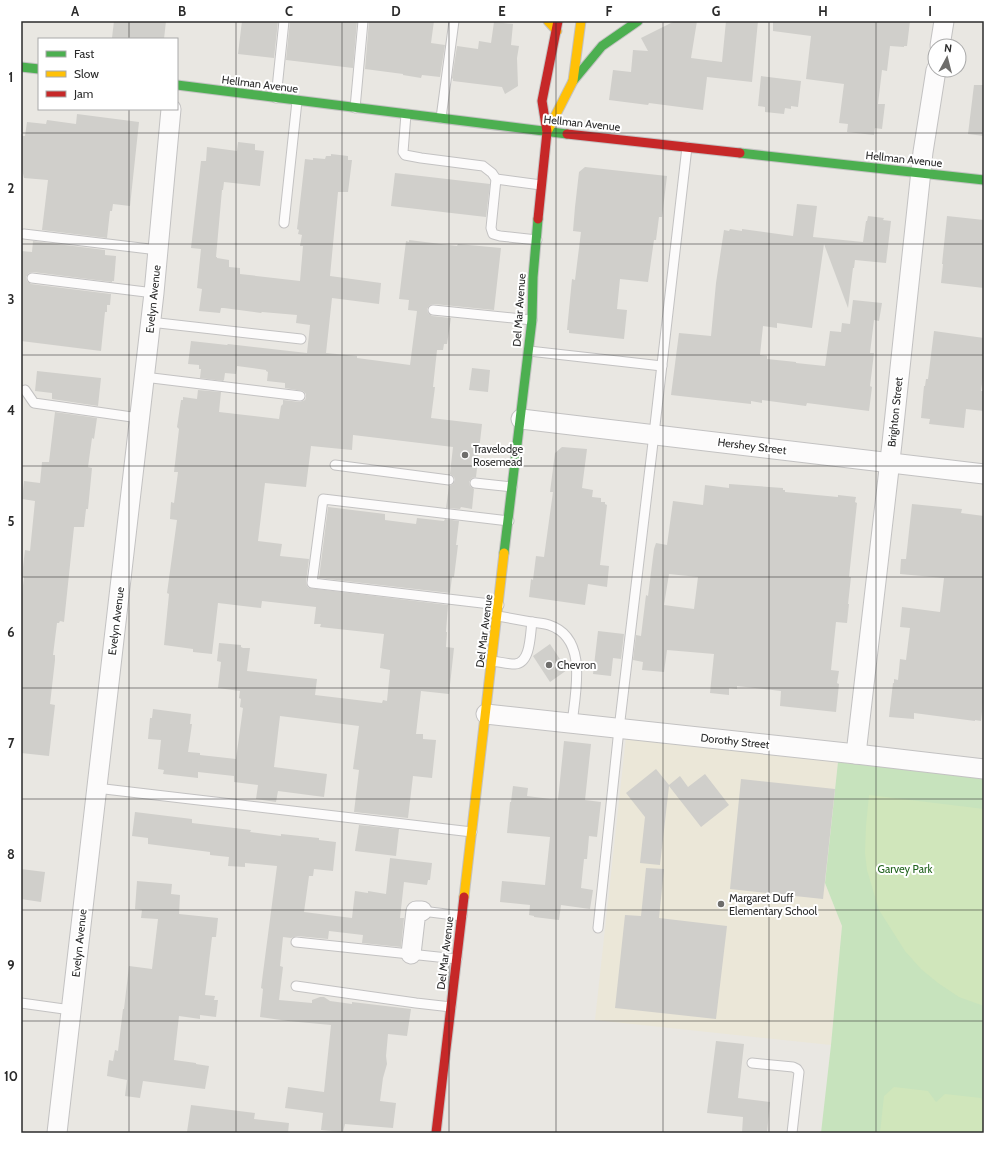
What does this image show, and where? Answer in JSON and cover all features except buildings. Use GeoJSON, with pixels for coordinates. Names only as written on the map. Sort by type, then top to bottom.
{"type":"FeatureCollection","features":[{"type":"Feature","properties":{"kind":"main road"},"geometry":{"type":"LineString","coordinates":[[548,21],[557,31]]}},
{"type":"Feature","properties":{"kind":"main road","name":"Del Mar Avenue"},"geometry":{"type":"LineString","coordinates":[[436,1133],[529,351],[532,320],[533,277],[547,132],[542,101],[558,21]]}},
{"type":"Feature","properties":{"kind":"main road","name":"Del Mar Avenue"},"geometry":{"type":"LineString","coordinates":[[547,132],[574,81],[581,21]]}},
{"type":"Feature","properties":{"kind":"main road"},"geometry":{"type":"LineString","coordinates":[[574,81],[602,46],[638,21]]}},
{"type":"Feature","properties":{"kind":"main road"},"geometry":{"type":"LineString","coordinates":[[21,67],[38,70]]}},
{"type":"Feature","properties":{"kind":"main road","name":"Hellman Avenue"},"geometry":{"type":"LineString","coordinates":[[178,85],[547,132],[984,180]]}},
{"type":"Feature","properties":{"kind":"street"},"geometry":{"type":"LineString","coordinates":[[941,38],[944,21]]}},
{"type":"Feature","properties":{"kind":"street","name":"Brighton Street"},"geometry":{"type":"LineString","coordinates":[[856,754],[924,143],[935,78]]}},
{"type":"Feature","properties":{"kind":"street","name":"Evelyn Avenue"},"geometry":{"type":"LineString","coordinates":[[57,1133],[154,293],[171,110]]}},
{"type":"Feature","properties":{"kind":"street","name":"Hershey Street"},"geometry":{"type":"LineString","coordinates":[[521,419],[984,474]]}},
{"type":"Feature","properties":{"kind":"street","name":"Dorothy Street"},"geometry":{"type":"LineString","coordinates":[[486,714],[984,769]]}},
{"type":"Feature","properties":{"kind":"street"},"geometry":{"type":"LineString","coordinates":[[411,954],[416,911],[422,911]]}},
{"type":"Feature","properties":{"kind":"lane"},"geometry":{"type":"LineString","coordinates":[[276,98],[284,21]]}},
{"type":"Feature","properties":{"kind":"lane"},"geometry":{"type":"LineString","coordinates":[[355,108],[363,21]]}},
{"type":"Feature","properties":{"kind":"lane"},"geometry":{"type":"LineString","coordinates":[[441,118],[454,21]]}},
{"type":"Feature","properties":{"kind":"lane"},"geometry":{"type":"LineString","coordinates":[[284,223],[297,101]]}},
{"type":"Feature","properties":{"kind":"lane"},"geometry":{"type":"LineString","coordinates":[[406,114],[403,152],[405,154],[421,158],[483,166],[496,179],[492,228],[493,234],[537,240]]}},
{"type":"Feature","properties":{"kind":"lane"},"geometry":{"type":"LineString","coordinates":[[598,928],[619,729],[687,147]]}},
{"type":"Feature","properties":{"kind":"lane"},"geometry":{"type":"LineString","coordinates":[[496,179],[541,185]]}},
{"type":"Feature","properties":{"kind":"lane"},"geometry":{"type":"LineString","coordinates":[[24,234],[158,250]]}},
{"type":"Feature","properties":{"kind":"lane"},"geometry":{"type":"LineString","coordinates":[[32,278],[154,293]]}},
{"type":"Feature","properties":{"kind":"lane"},"geometry":{"type":"LineString","coordinates":[[433,310],[532,320]]}},
{"type":"Feature","properties":{"kind":"lane"},"geometry":{"type":"LineString","coordinates":[[150,322],[301,339]]}},
{"type":"Feature","properties":{"kind":"lane"},"geometry":{"type":"LineString","coordinates":[[529,351],[662,366]]}},
{"type":"Feature","properties":{"kind":"lane"},"geometry":{"type":"LineString","coordinates":[[144,377],[300,396]]}},
{"type":"Feature","properties":{"kind":"lane"},"geometry":{"type":"LineString","coordinates":[[25,390],[34,403],[140,418]]}},
{"type":"Feature","properties":{"kind":"lane"},"geometry":{"type":"LineString","coordinates":[[335,465],[450,480]]}},
{"type":"Feature","properties":{"kind":"lane"},"geometry":{"type":"LineString","coordinates":[[475,483],[512,487]]}},
{"type":"Feature","properties":{"kind":"lane"},"geometry":{"type":"LineString","coordinates":[[499,605],[312,583],[323,499],[509,521]]}},
{"type":"Feature","properties":{"kind":"lane"},"geometry":{"type":"LineString","coordinates":[[498,616],[549,625],[558,630],[568,639],[575,652],[577,674],[572,724]]}},
{"type":"Feature","properties":{"kind":"lane"},"geometry":{"type":"LineString","coordinates":[[492,661],[517,664],[524,659],[528,652],[532,622]]}},
{"type":"Feature","properties":{"kind":"lane"},"geometry":{"type":"LineString","coordinates":[[96,788],[472,832]]}},
{"type":"Feature","properties":{"kind":"lane"},"geometry":{"type":"LineString","coordinates":[[422,911],[462,916]]}},
{"type":"Feature","properties":{"kind":"lane"},"geometry":{"type":"LineString","coordinates":[[296,942],[457,959]]}},
{"type":"Feature","properties":{"kind":"lane"},"geometry":{"type":"LineString","coordinates":[[296,986],[451,1007]]}},
{"type":"Feature","properties":{"kind":"lane"},"geometry":{"type":"LineString","coordinates":[[21,1004],[71,1010]]}},
{"type":"Feature","properties":{"kind":"lane"},"geometry":{"type":"LineString","coordinates":[[752,1063],[793,1067],[799,1072],[792,1133]]}},
{"type":"Feature","properties":{"kind":"shaded area","name":"Margaret Duff Elementary School"},"geometry":{"type":"Polygon","coordinates":[[[626,737],[838,762],[825,883],[842,926],[831,1045],[595,1020],[626,737]]]}},
{"type":"Feature","properties":{"kind":"green space","name":"Garvey Park"},"geometry":{"type":"Polygon","coordinates":[[[838,762],[984,779],[984,1133],[821,1133],[842,926],[825,883],[838,762]]]}},
{"type":"Feature","properties":{"kind":"green space"},"geometry":{"type":"Polygon","coordinates":[[[869,795],[984,809],[984,1006],[959,997],[921,969],[905,951],[879,910],[867,870],[865,853],[869,795]]]}},
{"type":"Feature","properties":{"kind":"green space"},"geometry":{"type":"Polygon","coordinates":[[[894,1087],[928,1091],[936,1102],[945,1094],[981,1098],[984,1103],[984,1133],[880,1133],[884,1096],[894,1087]]]}},
{"type":"Feature","properties":{"kind":"traffic: fast"},"geometry":{"type":"LineString","coordinates":[[573,81],[602,46],[638,21]]}},
{"type":"Feature","properties":{"kind":"traffic: fast"},"geometry":{"type":"LineString","coordinates":[[21,67],[38,69]]}},
{"type":"Feature","properties":{"kind":"traffic: fast"},"geometry":{"type":"LineString","coordinates":[[178,85],[567,134]]}},
{"type":"Feature","properties":{"kind":"traffic: fast"},"geometry":{"type":"LineString","coordinates":[[740,153],[984,180]]}},
{"type":"Feature","properties":{"kind":"traffic: fast"},"geometry":{"type":"LineString","coordinates":[[504,553],[532,320],[533,277],[538,219]]}},
{"type":"Feature","properties":{"kind":"traffic: slow"},"geometry":{"type":"LineString","coordinates":[[548,21],[557,31]]}},
{"type":"Feature","properties":{"kind":"traffic: slow"},"geometry":{"type":"LineString","coordinates":[[547,132],[573,81],[581,21]]}},
{"type":"Feature","properties":{"kind":"traffic: slow"},"geometry":{"type":"LineString","coordinates":[[464,897],[504,553]]}},
{"type":"Feature","properties":{"kind":"traffic: jam"},"geometry":{"type":"LineString","coordinates":[[538,219],[547,132],[542,101],[558,21]]}},
{"type":"Feature","properties":{"kind":"traffic: jam"},"geometry":{"type":"LineString","coordinates":[[567,134],[740,153]]}},
{"type":"Feature","properties":{"kind":"traffic: jam"},"geometry":{"type":"LineString","coordinates":[[436,1133],[464,897]]}},
{"type":"Feature","properties":{"kind":"place","name":"Travelodge Rosemead"},"geometry":{"type":"Point","coordinates":[465,455]}},
{"type":"Feature","properties":{"kind":"place","name":"Chevron"},"geometry":{"type":"Point","coordinates":[549,665]}},
{"type":"Feature","properties":{"kind":"place","name":"Margaret Duff Elementary School"},"geometry":{"type":"Point","coordinates":[721,904]}}]}
